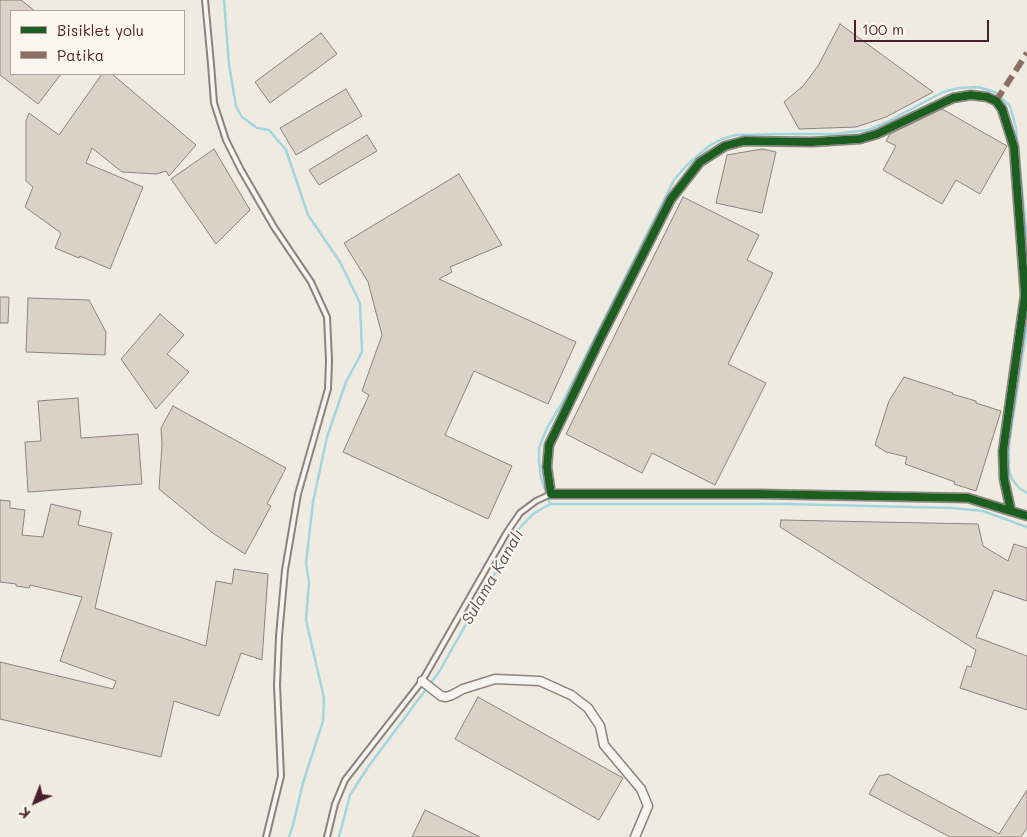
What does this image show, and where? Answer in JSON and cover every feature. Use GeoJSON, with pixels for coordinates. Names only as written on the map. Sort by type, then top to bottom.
{"type":"FeatureCollection","features":[{"type":"Feature","properties":{"kind":"street"},"geometry":{"type":"LineString","coordinates":[[1011,511],[1004,479],[1003,451],[1025,295],[1014,147],[1002,109],[996,101],[987,97],[971,95],[953,98],[877,134],[860,139],[812,142],[744,141],[725,146],[700,162],[671,199],[549,445],[547,467],[551,494],[759,494],[968,498],[1027,516]]}},
{"type":"Feature","properties":{"kind":"street"},"geometry":{"type":"LineString","coordinates":[[422,681],[441,696],[446,697],[463,689],[496,679],[540,681],[571,695],[588,708],[600,726],[604,745],[641,789],[648,806],[635,837]]}},
{"type":"Feature","properties":{"kind":"lane"},"geometry":{"type":"LineString","coordinates":[[205,0],[214,103],[226,140],[274,227],[311,282],[327,317],[328,389],[298,494],[285,570],[277,685],[281,776],[266,837]]}},
{"type":"Feature","properties":{"kind":"lane"},"geometry":{"type":"LineString","coordinates":[[327,837],[335,804],[345,780],[422,681],[507,532],[520,513],[536,501],[551,494]]}},
{"type":"Feature","properties":{"kind":"building"},"geometry":{"type":"Polygon","coordinates":[[[0,0],[21,0],[34,10],[10,10],[10,75],[60,75],[38,104],[0,75],[0,0]]]}},
{"type":"Feature","properties":{"kind":"building"},"geometry":{"type":"Polygon","coordinates":[[[840,24],[933,92],[886,117],[856,127],[799,129],[784,102],[803,86],[818,66],[840,24]]]}},
{"type":"Feature","properties":{"kind":"building"},"geometry":{"type":"Polygon","coordinates":[[[321,33],[337,54],[270,103],[255,82],[321,33]]]}},
{"type":"Feature","properties":{"kind":"building"},"geometry":{"type":"Polygon","coordinates":[[[101,75],[113,75],[196,145],[169,176],[166,171],[157,174],[122,172],[92,148],[86,163],[143,187],[110,269],[55,248],[61,233],[25,207],[33,187],[26,181],[26,121],[29,113],[59,135],[101,75]]]}},
{"type":"Feature","properties":{"kind":"building"},"geometry":{"type":"Polygon","coordinates":[[[346,89],[362,116],[296,155],[280,128],[346,89]]]}},
{"type":"Feature","properties":{"kind":"building"},"geometry":{"type":"Polygon","coordinates":[[[942,109],[1007,146],[980,194],[956,180],[942,204],[883,170],[896,146],[886,141],[890,134],[942,109]]]}},
{"type":"Feature","properties":{"kind":"building"},"geometry":{"type":"Polygon","coordinates":[[[367,135],[377,151],[319,185],[309,170],[367,135]]]}},
{"type":"Feature","properties":{"kind":"building"},"geometry":{"type":"Polygon","coordinates":[[[214,149],[250,210],[216,244],[171,179],[214,149]]]}},
{"type":"Feature","properties":{"kind":"building"},"geometry":{"type":"Polygon","coordinates":[[[762,149],[776,152],[762,213],[716,203],[727,155],[762,149]]]}},
{"type":"Feature","properties":{"kind":"building"},"geometry":{"type":"Polygon","coordinates":[[[459,174],[502,245],[450,267],[452,272],[439,279],[576,342],[548,404],[474,371],[445,435],[512,466],[488,519],[343,452],[369,395],[362,391],[382,335],[368,282],[344,243],[459,174]]]}},
{"type":"Feature","properties":{"kind":"building"},"geometry":{"type":"Polygon","coordinates":[[[683,197],[759,235],[747,260],[773,273],[728,364],[766,383],[715,485],[652,453],[642,473],[566,434],[683,197]]]}},
{"type":"Feature","properties":{"kind":"building"},"geometry":{"type":"Polygon","coordinates":[[[0,297],[9,297],[8,323],[0,323],[0,297]]]}},
{"type":"Feature","properties":{"kind":"building"},"geometry":{"type":"Polygon","coordinates":[[[28,298],[89,300],[106,332],[105,355],[26,352],[28,298]]]}},
{"type":"Feature","properties":{"kind":"building"},"geometry":{"type":"Polygon","coordinates":[[[160,314],[184,335],[167,354],[189,372],[156,409],[121,359],[160,314]]]}},
{"type":"Feature","properties":{"kind":"building"},"geometry":{"type":"Polygon","coordinates":[[[904,377],[1001,411],[976,491],[905,464],[907,457],[886,452],[875,445],[889,401],[904,377]]]}},
{"type":"Feature","properties":{"kind":"building"},"geometry":{"type":"Polygon","coordinates":[[[78,398],[81,438],[138,434],[142,484],[28,492],[25,442],[41,441],[38,401],[78,398]]]}},
{"type":"Feature","properties":{"kind":"building"},"geometry":{"type":"Polygon","coordinates":[[[173,406],[286,468],[267,504],[271,506],[245,554],[214,534],[159,489],[162,445],[161,428],[173,406]]]}},
{"type":"Feature","properties":{"kind":"building"},"geometry":{"type":"Polygon","coordinates":[[[0,500],[10,501],[10,508],[25,510],[22,535],[43,537],[51,504],[81,511],[78,525],[112,533],[95,608],[206,646],[216,581],[232,584],[234,569],[268,574],[262,660],[241,653],[219,716],[174,701],[161,757],[0,719],[0,662],[113,689],[116,681],[60,661],[82,597],[30,585],[29,588],[0,582],[0,500]]]}},
{"type":"Feature","properties":{"kind":"building"},"geometry":{"type":"Polygon","coordinates":[[[781,520],[978,524],[983,546],[1008,561],[1014,544],[1027,548],[1027,601],[994,590],[976,637],[1027,656],[1027,710],[960,688],[967,666],[971,667],[976,650],[780,527],[781,520]]]}},
{"type":"Feature","properties":{"kind":"building"},"geometry":{"type":"Polygon","coordinates":[[[478,697],[623,778],[599,820],[455,739],[478,697]]]}},
{"type":"Feature","properties":{"kind":"building"},"geometry":{"type":"Polygon","coordinates":[[[888,774],[999,834],[1027,790],[1027,828],[1021,837],[950,837],[869,794],[879,776],[888,774]]]}},
{"type":"Feature","properties":{"kind":"building"},"geometry":{"type":"Polygon","coordinates":[[[425,810],[480,837],[412,837],[425,810]]]}},
{"type":"Feature","properties":{"kind":"waterway"},"geometry":{"type":"LineString","coordinates":[[224,0],[229,65],[236,106],[242,117],[257,128],[269,130],[286,150],[308,215],[340,262],[360,303],[362,352],[346,382],[327,437],[313,502],[306,563],[309,582],[306,620],[324,698],[323,721],[303,783],[289,837]]}},
{"type":"Feature","properties":{"kind":"waterway"},"geometry":{"type":"LineString","coordinates":[[550,504],[541,478],[539,461],[539,448],[547,428],[562,403],[674,180],[687,165],[709,146],[722,139],[736,135],[834,134],[868,130],[943,92],[958,88],[978,87],[995,92],[1010,106],[1016,128],[1027,239]]}},
{"type":"Feature","properties":{"kind":"waterway"},"geometry":{"type":"LineString","coordinates":[[1027,326],[1009,445],[1009,470],[1012,479],[1019,488],[1027,493]]}},
{"type":"Feature","properties":{"kind":"waterway","name":"Sulama Kanalı"},"geometry":{"type":"LineString","coordinates":[[339,837],[350,795],[368,767],[439,672],[506,554],[516,532],[533,514],[550,504],[787,504],[952,508],[983,511],[1027,527]]}},
{"type":"Feature","properties":{"kind":"marked path"},"geometry":{"type":"LineString","coordinates":[[996,101],[1027,53]]}},
{"type":"Feature","properties":{"kind":"cycle path"},"geometry":{"type":"LineString","coordinates":[[1011,511],[1004,479],[1003,451],[1025,295],[1014,147],[1002,109],[996,101],[987,97],[971,95],[953,98],[877,134],[860,139],[812,142],[744,141],[725,146],[700,162],[671,199],[549,445],[547,467],[551,494],[759,494],[968,498],[1027,516]]}}]}
